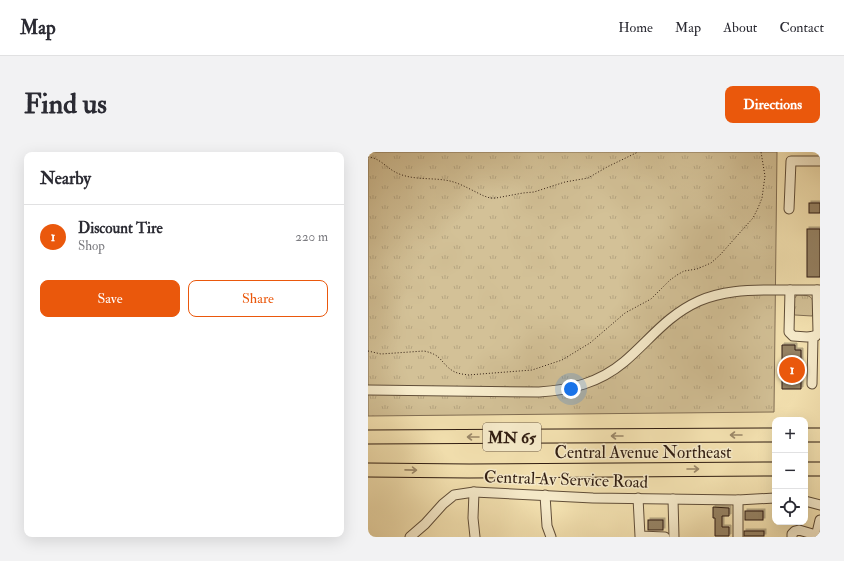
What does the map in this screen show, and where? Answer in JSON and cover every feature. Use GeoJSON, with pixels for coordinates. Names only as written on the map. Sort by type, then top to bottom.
{"type":"FeatureCollection","features":[{"type":"Feature","properties":{"kind":"highway","name":"Central Avenue Northeast"},"geometry":{"type":"LineString","coordinates":[[368,437],[772,435]]}},
{"type":"Feature","properties":{"kind":"highway"},"geometry":{"type":"LineString","coordinates":[[808,435],[820,435]]}},
{"type":"Feature","properties":{"kind":"highway","name":"Central Avenue Northeast"},"geometry":{"type":"LineString","coordinates":[[368,470],[469,471],[772,469]]}},
{"type":"Feature","properties":{"kind":"highway"},"geometry":{"type":"LineString","coordinates":[[808,469],[820,469]]}},
{"type":"Feature","properties":{"kind":"street"},"geometry":{"type":"LineString","coordinates":[[789,209],[791,161],[820,161]]}},
{"type":"Feature","properties":{"kind":"street"},"geometry":{"type":"LineString","coordinates":[[368,390],[539,392],[562,390],[587,384],[615,369],[635,353],[669,319],[700,301],[717,294],[733,291],[790,290],[819,290],[818,332],[816,336],[793,336],[789,332],[790,290]]}},
{"type":"Feature","properties":{"kind":"street"},"geometry":{"type":"LineString","coordinates":[[812,384],[813,336]]}},
{"type":"Feature","properties":{"kind":"street"},"geometry":{"type":"LineString","coordinates":[[474,492],[473,518],[475,537]]}},
{"type":"Feature","properties":{"kind":"street","name":"Central Av Service Road"},"geometry":{"type":"LineString","coordinates":[[410,537],[426,524],[443,504],[454,495],[474,492],[593,498],[738,500],[772,498]]}},
{"type":"Feature","properties":{"kind":"street"},"geometry":{"type":"LineString","coordinates":[[544,495],[547,526],[551,537]]}},
{"type":"Feature","properties":{"kind":"street"},"geometry":{"type":"LineString","coordinates":[[638,498],[640,537],[665,537]]}},
{"type":"Feature","properties":{"kind":"street"},"geometry":{"type":"LineString","coordinates":[[673,499],[674,537]]}},
{"type":"Feature","properties":{"kind":"street"},"geometry":{"type":"LineString","coordinates":[[738,500],[738,537]]}},
{"type":"Feature","properties":{"kind":"street"},"geometry":{"type":"LineString","coordinates":[[808,502],[820,505]]}},
{"type":"Feature","properties":{"kind":"street"},"geometry":{"type":"LineString","coordinates":[[792,537],[792,534],[795,531],[799,530],[816,536],[820,520]]}},
{"type":"Feature","properties":{"kind":"path"},"geometry":{"type":"LineString","coordinates":[[368,157],[372,157],[388,166],[395,172],[411,177],[450,181],[484,196],[496,198],[534,192],[565,182],[588,178],[607,166],[638,152]]}},
{"type":"Feature","properties":{"kind":"path"},"geometry":{"type":"LineString","coordinates":[[368,351],[381,354],[424,351],[430,352],[439,357],[451,370],[468,375],[532,370],[562,360],[590,343],[625,313],[651,299],[677,275],[684,271],[703,266],[720,255],[753,218],[762,198],[765,176],[761,152]]}},
{"type":"Feature","properties":{"kind":"green space"},"geometry":{"type":"Polygon","coordinates":[[[368,152],[777,152],[774,412],[368,416],[368,152]]]}},
{"type":"Feature","properties":{"kind":"green space"},"geometry":{"type":"Polygon","coordinates":[[[797,295],[812,298],[812,316],[794,314],[794,299],[797,295]]]}},
{"type":"Feature","properties":{"kind":"building"},"geometry":{"type":"Polygon","coordinates":[[[809,203],[820,203],[820,213],[809,213],[809,203]]]}},
{"type":"Feature","properties":{"kind":"building"},"geometry":{"type":"Polygon","coordinates":[[[807,229],[820,229],[820,277],[807,277],[807,229]]]}},
{"type":"Feature","properties":{"kind":"building"},"geometry":{"type":"Polygon","coordinates":[[[782,345],[795,345],[795,350],[801,350],[801,389],[782,389],[782,345]]]}},
{"type":"Feature","properties":{"kind":"building"},"geometry":{"type":"Polygon","coordinates":[[[713,507],[729,508],[729,516],[722,516],[722,527],[729,527],[729,536],[715,536],[715,518],[713,518],[713,507]]]}},
{"type":"Feature","properties":{"kind":"building"},"geometry":{"type":"Polygon","coordinates":[[[745,511],[763,511],[763,520],[745,520],[745,511]]]}},
{"type":"Feature","properties":{"kind":"building"},"geometry":{"type":"Polygon","coordinates":[[[648,520],[663,520],[663,530],[648,530],[648,520]]]}},
{"type":"Feature","properties":{"kind":"building"},"geometry":{"type":"Polygon","coordinates":[[[744,531],[764,531],[764,536],[744,536],[744,531]]]}},
{"type":"Feature","properties":{"kind":"place","name":"Discount Tire"},"geometry":{"type":"Point","coordinates":[792,370]}}]}
